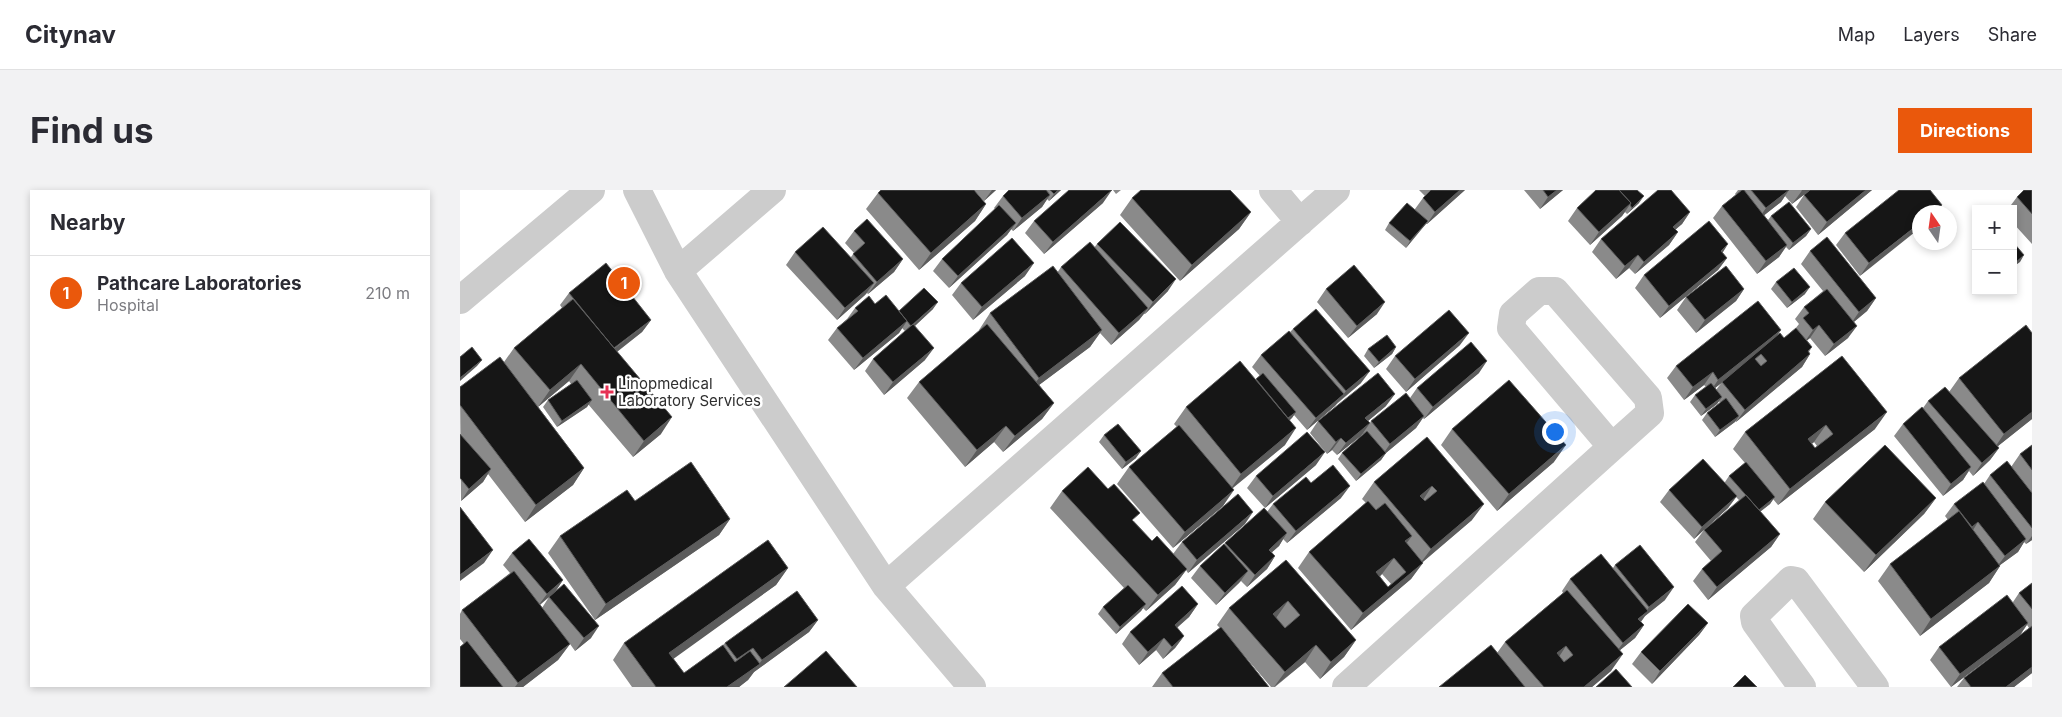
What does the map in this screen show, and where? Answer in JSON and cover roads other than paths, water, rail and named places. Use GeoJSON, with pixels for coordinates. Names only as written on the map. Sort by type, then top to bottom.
{"type":"FeatureCollection","features":[{"type":"Feature","properties":{"kind":"street"},"geometry":{"type":"LineString","coordinates":[[460,300],[591,190]]}},
{"type":"Feature","properties":{"kind":"street"},"geometry":{"type":"LineString","coordinates":[[637,190],[678,271],[886,586],[972,687]]}},
{"type":"Feature","properties":{"kind":"street"},"geometry":{"type":"LineString","coordinates":[[678,271],[772,190]]}},
{"type":"Feature","properties":{"kind":"street"},"geometry":{"type":"LineString","coordinates":[[1273,190],[1300,222]]}},
{"type":"Feature","properties":{"kind":"street"},"geometry":{"type":"LineString","coordinates":[[886,586],[1336,190]]}},
{"type":"Feature","properties":{"kind":"street"},"geometry":{"type":"LineString","coordinates":[[1346,687],[1650,413],[1648,398],[1555,291],[1539,291],[1513,314],[1512,328],[1612,446]]}},
{"type":"Feature","properties":{"kind":"street"},"geometry":{"type":"LineString","coordinates":[[1802,687],[1755,622],[1754,616],[1791,580],[1796,581],[1875,687]]}},
{"type":"Feature","properties":{"kind":"place","name":"Pathcare Laboratories"},"geometry":{"type":"Point","coordinates":[624,283]}},
{"type":"Feature","properties":{"kind":"place","name":"Linopmedical Laboratory Services"},"geometry":{"type":"Point","coordinates":[607,392]}}]}
